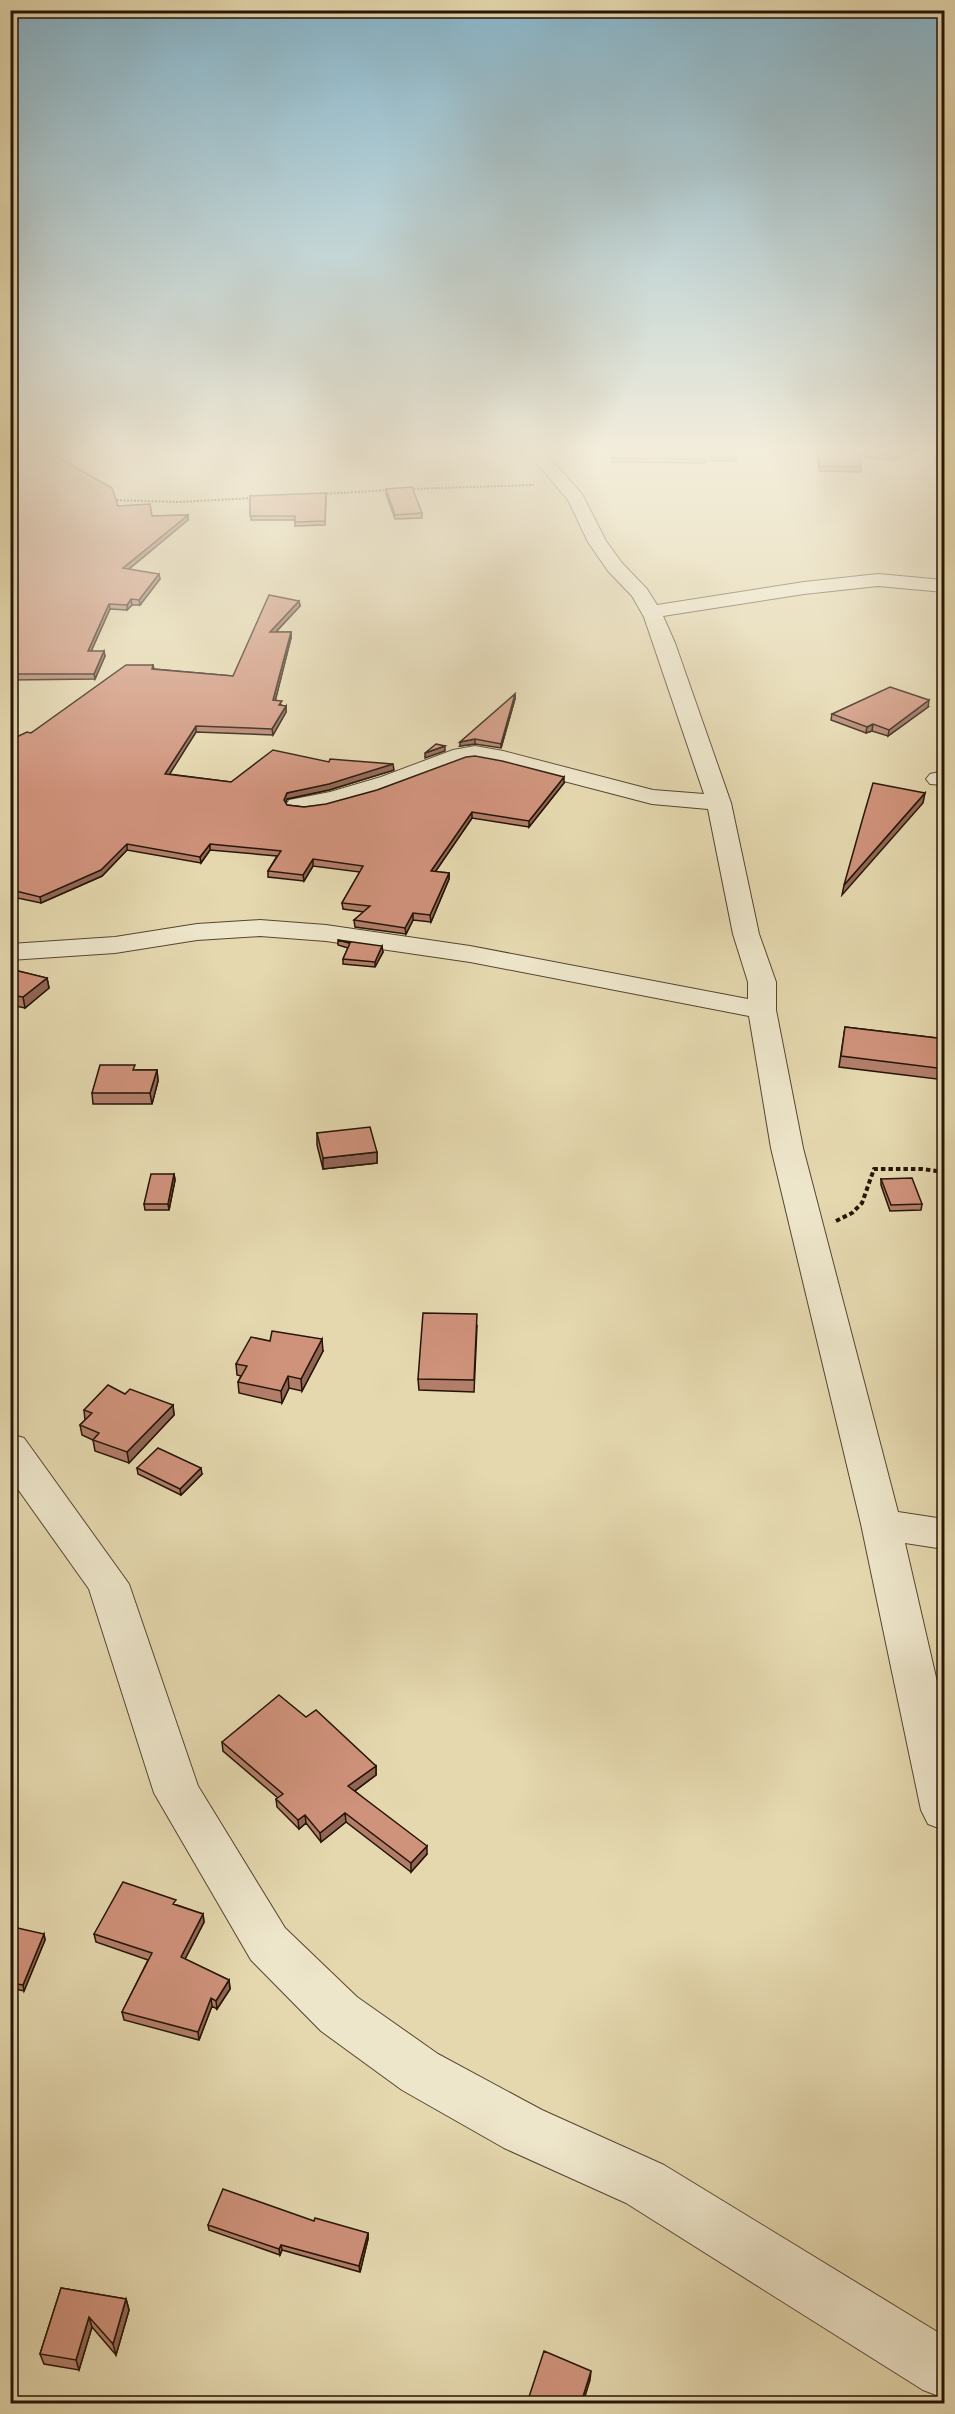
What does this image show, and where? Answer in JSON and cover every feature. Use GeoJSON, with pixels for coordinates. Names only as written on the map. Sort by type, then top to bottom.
{"type":"FeatureCollection","features":[{"type":"Feature","properties":{"kind":"street"},"geometry":{"type":"LineString","coordinates":[[615,567],[640,593],[666,643],[719,803],[746,934],[762,982],[762,1010],[787,1148],[881,1524],[945,1810]]}},
{"type":"Feature","properties":{"kind":"street"},"geometry":{"type":"LineString","coordinates":[[651,612],[804,588],[878,580],[945,586]]}},
{"type":"Feature","properties":{"kind":"street"},"geometry":{"type":"LineString","coordinates":[[298,805],[334,798],[389,782],[461,755],[474,753],[503,758],[652,797],[719,803]]}},
{"type":"Feature","properties":{"kind":"street"},"geometry":{"type":"LineString","coordinates":[[10,952],[115,945],[197,932],[260,928],[326,933],[470,954],[762,1010]]}},
{"type":"Feature","properties":{"kind":"street"},"geometry":{"type":"LineString","coordinates":[[10,1448],[108,1584],[134,1657],[177,1793],[268,1944],[339,2014],[420,2072],[523,2129],[645,2184],[945,2369]]}},
{"type":"Feature","properties":{"kind":"street"},"geometry":{"type":"LineString","coordinates":[[881,1524],[945,1534]]}},
{"type":"Feature","properties":{"kind":"path"},"geometry":{"type":"LineString","coordinates":[[805,1221],[834,1221],[852,1214],[868,1195],[871,1173],[874,1169],[922,1169],[945,1172]]}},
{"type":"Feature","properties":{"kind":"building"},"geometry":{"type":"Polygon","coordinates":[[[10,567],[125,567],[123,568],[159,574],[139,600],[131,599],[127,605],[109,604],[88,651],[104,651],[94,674],[10,674],[10,567]]]}},
{"type":"Feature","properties":{"kind":"building"},"geometry":{"type":"Polygon","coordinates":[[[269,595],[299,601],[270,632],[291,632],[273,700],[282,701],[279,705],[286,706],[272,729],[196,726],[165,774],[231,782],[273,750],[329,762],[330,759],[393,764],[329,784],[287,793],[284,800],[287,805],[304,807],[326,804],[377,790],[466,757],[475,756],[502,761],[564,777],[529,821],[472,812],[431,871],[449,873],[430,915],[413,913],[405,928],[354,920],[370,906],[342,903],[363,866],[313,859],[303,875],[268,871],[281,851],[210,844],[200,857],[127,844],[101,870],[40,897],[12,890],[10,892],[10,740],[27,732],[31,733],[126,665],[153,665],[152,669],[233,676],[269,595]]]}},
{"type":"Feature","properties":{"kind":"building"},"geometry":{"type":"Polygon","coordinates":[[[890,687],[929,700],[889,730],[873,724],[867,727],[832,714],[890,687]]]}},
{"type":"Feature","properties":{"kind":"building"},"geometry":{"type":"Polygon","coordinates":[[[515,694],[501,744],[475,739],[460,742],[515,694]]]}},
{"type":"Feature","properties":{"kind":"building"},"geometry":{"type":"Polygon","coordinates":[[[436,744],[445,746],[425,753],[436,744]]]}},
{"type":"Feature","properties":{"kind":"building"},"geometry":{"type":"Polygon","coordinates":[[[873,783],[925,793],[844,885],[862,821],[873,783]]]}},
{"type":"Feature","properties":{"kind":"building"},"geometry":{"type":"Polygon","coordinates":[[[338,940],[382,946],[375,962],[343,959],[350,943],[338,940]]]}},
{"type":"Feature","properties":{"kind":"building"},"geometry":{"type":"Polygon","coordinates":[[[10,969],[47,978],[23,997],[10,995],[10,969]]]}},
{"type":"Feature","properties":{"kind":"building"},"geometry":{"type":"Polygon","coordinates":[[[845,1027],[945,1039],[945,1069],[841,1056],[845,1027]]]}},
{"type":"Feature","properties":{"kind":"building"},"geometry":{"type":"Polygon","coordinates":[[[100,1065],[135,1065],[133,1070],[157,1070],[150,1093],[92,1093],[100,1065]]]}},
{"type":"Feature","properties":{"kind":"building"},"geometry":{"type":"Polygon","coordinates":[[[370,1127],[377,1152],[323,1158],[317,1133],[370,1127]]]}},
{"type":"Feature","properties":{"kind":"building"},"geometry":{"type":"Polygon","coordinates":[[[151,1174],[174,1174],[168,1204],[144,1204],[151,1174]]]}},
{"type":"Feature","properties":{"kind":"building"},"geometry":{"type":"Polygon","coordinates":[[[912,1178],[922,1204],[891,1205],[881,1179],[912,1178]]]}},
{"type":"Feature","properties":{"kind":"building"},"geometry":{"type":"Polygon","coordinates":[[[423,1313],[477,1314],[474,1380],[418,1379],[423,1313]]]}},
{"type":"Feature","properties":{"kind":"building"},"geometry":{"type":"Polygon","coordinates":[[[272,1331],[322,1339],[301,1379],[288,1376],[281,1391],[238,1382],[247,1366],[236,1364],[251,1337],[270,1341],[272,1331]]]}},
{"type":"Feature","properties":{"kind":"building"},"geometry":{"type":"Polygon","coordinates":[[[108,1385],[125,1394],[130,1389],[173,1405],[127,1452],[93,1440],[99,1433],[80,1425],[92,1413],[84,1410],[108,1385]]]}},
{"type":"Feature","properties":{"kind":"building"},"geometry":{"type":"Polygon","coordinates":[[[158,1448],[201,1468],[180,1489],[137,1468],[158,1448]]]}},
{"type":"Feature","properties":{"kind":"building"},"geometry":{"type":"Polygon","coordinates":[[[279,1695],[306,1717],[316,1710],[376,1766],[348,1786],[427,1846],[411,1863],[345,1813],[320,1833],[305,1815],[298,1820],[276,1799],[283,1794],[222,1742],[279,1695]]]}},
{"type":"Feature","properties":{"kind":"building"},"geometry":{"type":"Polygon","coordinates":[[[123,1882],[176,1900],[173,1904],[203,1914],[181,1957],[229,1980],[216,2001],[211,1998],[198,2032],[122,2012],[152,1953],[94,1934],[123,1882]]]}},
{"type":"Feature","properties":{"kind":"building"},"geometry":{"type":"Polygon","coordinates":[[[13,1927],[44,1934],[23,1985],[10,1983],[10,1933],[13,1927]]]}},
{"type":"Feature","properties":{"kind":"building"},"geometry":{"type":"Polygon","coordinates":[[[223,2189],[314,2221],[315,2218],[368,2233],[359,2266],[281,2245],[279,2249],[208,2225],[223,2189]]]}},
{"type":"Feature","properties":{"kind":"building"},"geometry":{"type":"Polygon","coordinates":[[[61,2288],[126,2299],[113,2344],[89,2317],[76,2360],[40,2354],[61,2288]]]}},
{"type":"Feature","properties":{"kind":"building"},"geometry":{"type":"Polygon","coordinates":[[[544,2351],[591,2371],[581,2403],[527,2403],[544,2351]]]}}]}
